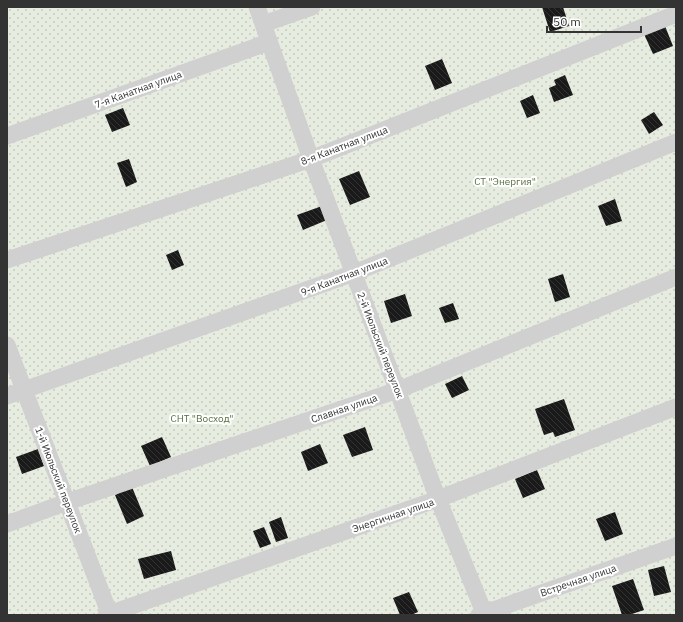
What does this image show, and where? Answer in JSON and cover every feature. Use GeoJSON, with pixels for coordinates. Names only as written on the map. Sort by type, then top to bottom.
{"type":"FeatureCollection","features":[{"type":"Feature","properties":{"kind":"lane","name":"2-й Июльский переулок"},"geometry":{"type":"LineString","coordinates":[[257,7],[311,159],[438,499],[483,614]]}},
{"type":"Feature","properties":{"kind":"lane"},"geometry":{"type":"LineString","coordinates":[[263,24],[312,7]]}},
{"type":"Feature","properties":{"kind":"lane","name":"8-я Канатная улица"},"geometry":{"type":"LineString","coordinates":[[7,260],[311,159],[676,14]]}},
{"type":"Feature","properties":{"kind":"lane","name":"7-я Канатная улица"},"geometry":{"type":"LineString","coordinates":[[7,136],[269,42]]}},
{"type":"Feature","properties":{"kind":"lane","name":"9-я Канатная улица"},"geometry":{"type":"LineString","coordinates":[[7,396],[354,273],[676,142]]}},
{"type":"Feature","properties":{"kind":"lane","name":"Славная улица"},"geometry":{"type":"LineString","coordinates":[[7,524],[67,502],[398,390],[676,277]]}},
{"type":"Feature","properties":{"kind":"lane","name":"1-й Июльский переулок"},"geometry":{"type":"LineString","coordinates":[[7,345],[109,615]]}},
{"type":"Feature","properties":{"kind":"lane","name":"Энергичная улица"},"geometry":{"type":"LineString","coordinates":[[109,615],[438,499],[676,407]]}},
{"type":"Feature","properties":{"kind":"lane","name":"Встречная улица"},"geometry":{"type":"LineString","coordinates":[[483,614],[676,546]]}},
{"type":"Feature","properties":{"kind":"green space"},"geometry":{"type":"Polygon","coordinates":[[[7,7],[676,7],[676,615],[7,615],[7,7]]]}},
{"type":"Feature","properties":{"kind":"building"},"geometry":{"type":"Polygon","coordinates":[[[542,7],[563,7],[569,26],[550,32],[542,7]]]}},
{"type":"Feature","properties":{"kind":"building"},"geometry":{"type":"Polygon","coordinates":[[[665,26],[673,46],[653,54],[644,34],[665,26]]]}},
{"type":"Feature","properties":{"kind":"building"},"geometry":{"type":"Polygon","coordinates":[[[442,59],[452,83],[435,90],[425,66],[442,59]]]}},
{"type":"Feature","properties":{"kind":"building"},"geometry":{"type":"Polygon","coordinates":[[[565,75],[573,95],[554,102],[549,88],[556,85],[554,80],[565,75]]]}},
{"type":"Feature","properties":{"kind":"building"},"geometry":{"type":"Polygon","coordinates":[[[533,95],[540,113],[527,118],[520,101],[533,95]]]}},
{"type":"Feature","properties":{"kind":"building"},"geometry":{"type":"Polygon","coordinates":[[[123,108],[130,125],[112,132],[105,115],[123,108]]]}},
{"type":"Feature","properties":{"kind":"building"},"geometry":{"type":"Polygon","coordinates":[[[654,112],[663,125],[649,134],[641,120],[654,112]]]}},
{"type":"Feature","properties":{"kind":"building"},"geometry":{"type":"Polygon","coordinates":[[[129,159],[137,182],[126,187],[117,163],[129,159]]]}},
{"type":"Feature","properties":{"kind":"building"},"geometry":{"type":"Polygon","coordinates":[[[359,171],[370,197],[350,205],[339,179],[359,171]]]}},
{"type":"Feature","properties":{"kind":"building"},"geometry":{"type":"Polygon","coordinates":[[[615,199],[622,221],[606,226],[598,206],[615,199]]]}},
{"type":"Feature","properties":{"kind":"building"},"geometry":{"type":"Polygon","coordinates":[[[322,206],[327,220],[303,230],[297,215],[322,206]]]}},
{"type":"Feature","properties":{"kind":"building"},"geometry":{"type":"Polygon","coordinates":[[[178,250],[184,265],[172,270],[166,255],[178,250]]]}},
{"type":"Feature","properties":{"kind":"building"},"geometry":{"type":"Polygon","coordinates":[[[563,274],[570,297],[555,302],[548,279],[563,274]]]}},
{"type":"Feature","properties":{"kind":"building"},"geometry":{"type":"Polygon","coordinates":[[[405,294],[412,316],[391,323],[384,301],[405,294]]]}},
{"type":"Feature","properties":{"kind":"building"},"geometry":{"type":"Polygon","coordinates":[[[453,303],[459,319],[445,323],[439,308],[453,303]]]}},
{"type":"Feature","properties":{"kind":"building"},"geometry":{"type":"Polygon","coordinates":[[[462,376],[469,390],[452,398],[445,384],[462,376]]]}},
{"type":"Feature","properties":{"kind":"building"},"geometry":{"type":"Polygon","coordinates":[[[564,399],[575,430],[555,437],[553,432],[544,435],[535,409],[564,399]]]}},
{"type":"Feature","properties":{"kind":"building"},"geometry":{"type":"Polygon","coordinates":[[[365,427],[373,450],[352,457],[343,435],[365,427]]]}},
{"type":"Feature","properties":{"kind":"building"},"geometry":{"type":"Polygon","coordinates":[[[162,437],[171,457],[150,466],[141,446],[162,437]]]}},
{"type":"Feature","properties":{"kind":"building"},"geometry":{"type":"Polygon","coordinates":[[[320,444],[328,463],[308,471],[301,452],[320,444]]]}},
{"type":"Feature","properties":{"kind":"building"},"geometry":{"type":"Polygon","coordinates":[[[38,449],[44,466],[22,474],[16,457],[38,449]]]}},
{"type":"Feature","properties":{"kind":"building"},"geometry":{"type":"Polygon","coordinates":[[[537,470],[545,489],[523,498],[515,479],[537,470]]]}},
{"type":"Feature","properties":{"kind":"building"},"geometry":{"type":"Polygon","coordinates":[[[132,487],[144,516],[127,524],[115,495],[132,487]]]}},
{"type":"Feature","properties":{"kind":"building"},"geometry":{"type":"Polygon","coordinates":[[[615,512],[623,534],[605,541],[596,519],[615,512]]]}},
{"type":"Feature","properties":{"kind":"building"},"geometry":{"type":"Polygon","coordinates":[[[281,517],[288,538],[276,542],[269,522],[281,517]]]}},
{"type":"Feature","properties":{"kind":"building"},"geometry":{"type":"Polygon","coordinates":[[[264,527],[271,544],[260,548],[253,531],[264,527]]]}},
{"type":"Feature","properties":{"kind":"building"},"geometry":{"type":"Polygon","coordinates":[[[171,551],[176,570],[144,579],[138,559],[171,551]]]}},
{"type":"Feature","properties":{"kind":"building"},"geometry":{"type":"Polygon","coordinates":[[[664,566],[671,592],[654,596],[648,570],[664,566]]]}},
{"type":"Feature","properties":{"kind":"building"},"geometry":{"type":"Polygon","coordinates":[[[633,579],[644,610],[629,615],[622,615],[612,586],[633,579]]]}},
{"type":"Feature","properties":{"kind":"building"},"geometry":{"type":"Polygon","coordinates":[[[409,592],[418,612],[411,615],[400,615],[393,598],[409,592]]]}},
{"type":"Feature","properties":{"kind":"park label","name":"СТ \"Энергия\""},"geometry":{"type":"Point","coordinates":[505,181]}},
{"type":"Feature","properties":{"kind":"park label","name":"СНТ \"Восход\""},"geometry":{"type":"Point","coordinates":[202,418]}}]}
